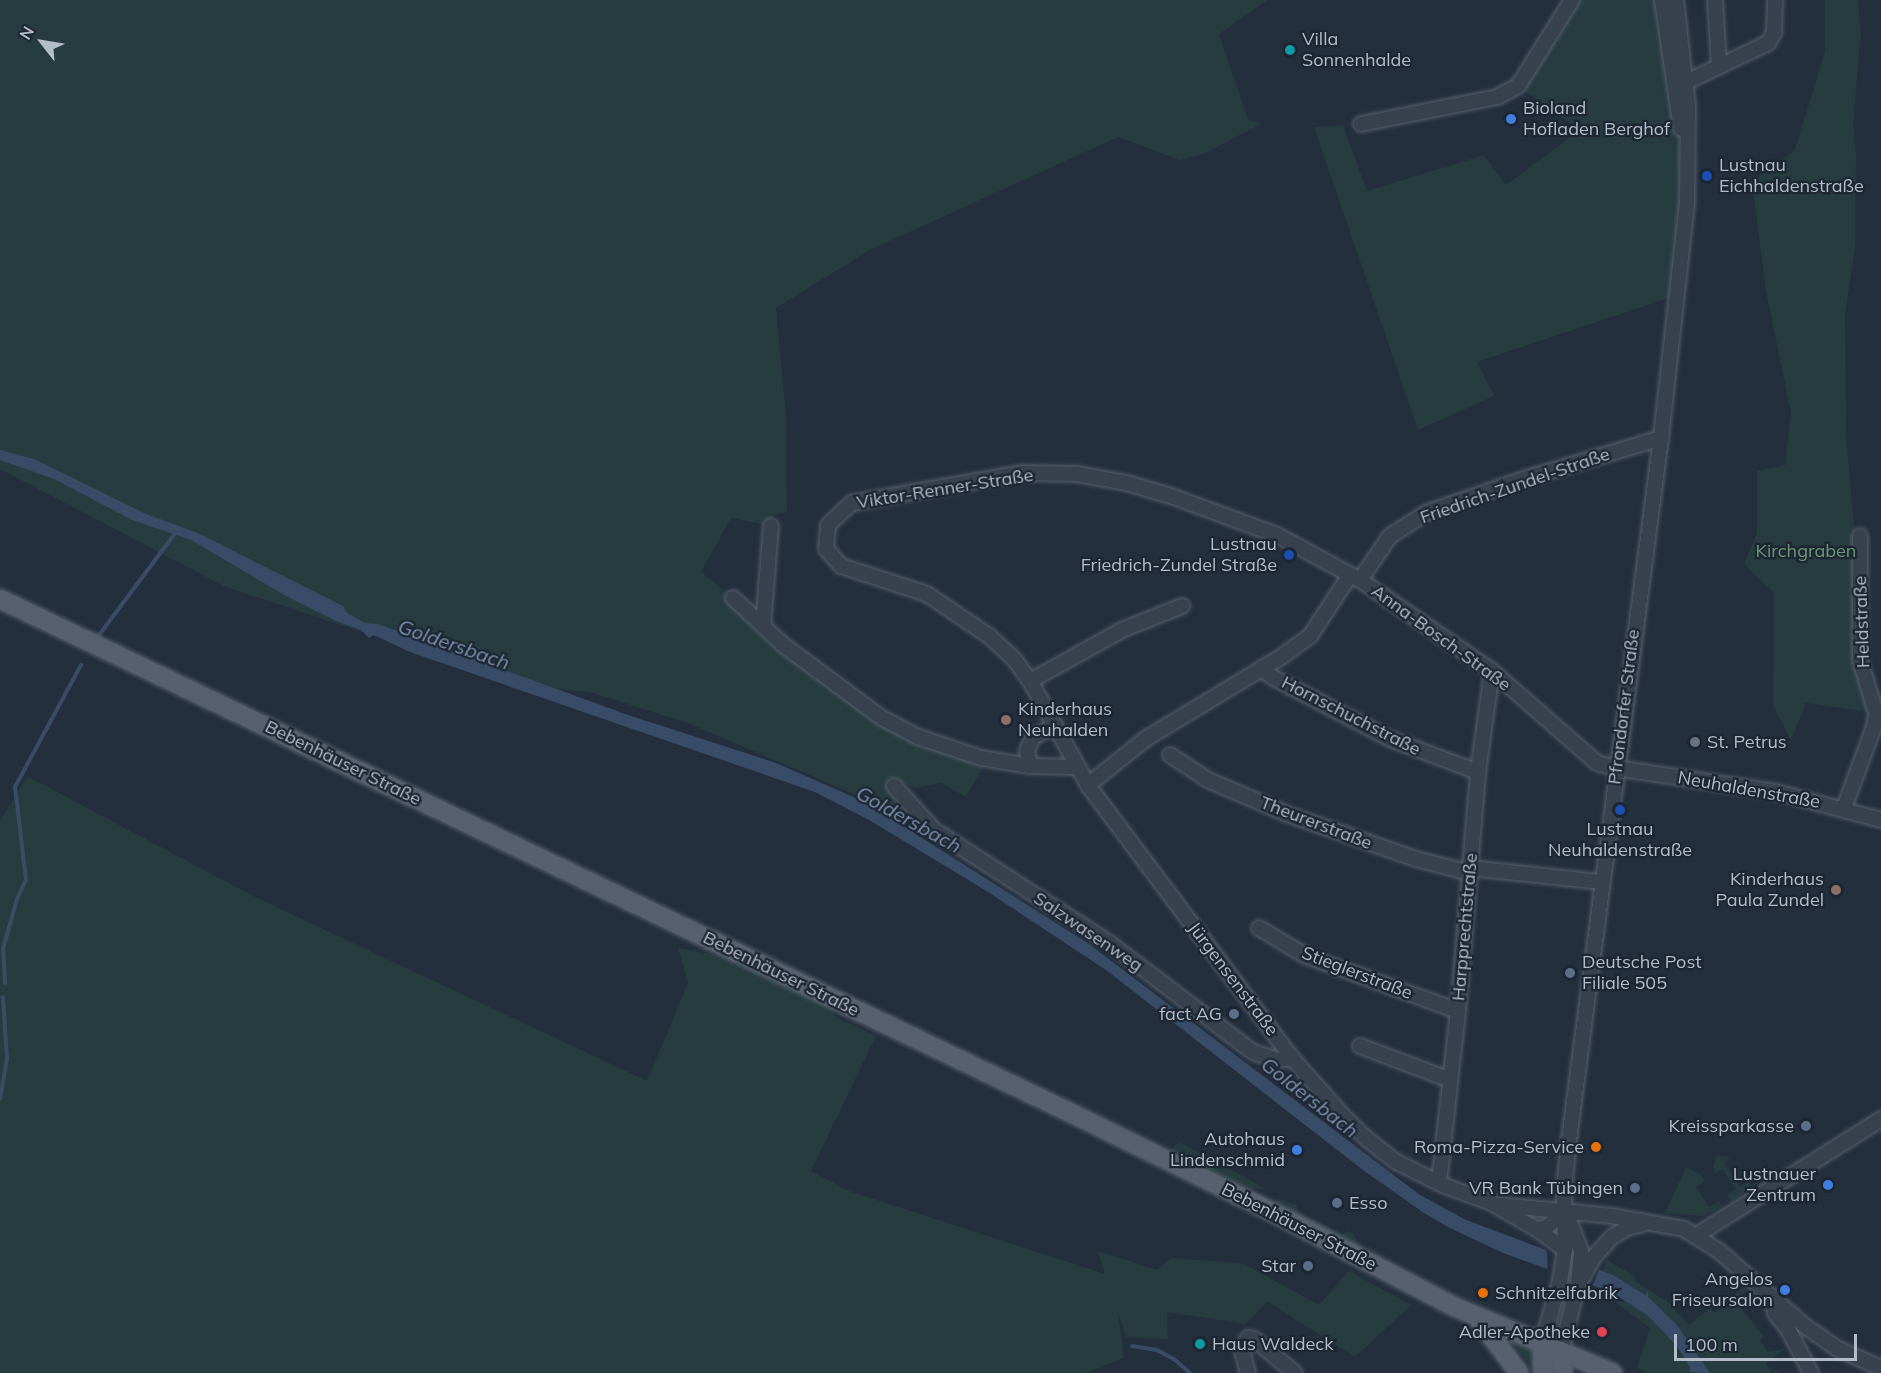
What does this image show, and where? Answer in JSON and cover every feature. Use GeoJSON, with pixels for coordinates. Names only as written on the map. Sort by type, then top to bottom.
{"type":"FeatureCollection","features":[{"type":"Feature","properties":{"kind":"main road","name":"Bebenhäuser Straße"},"geometry":{"type":"LineString","coordinates":[[0,599],[1071,1113],[1478,1317],[1613,1373]]}},
{"type":"Feature","properties":{"kind":"main road"},"geometry":{"type":"LineString","coordinates":[[1478,1317],[1519,1373]]}},
{"type":"Feature","properties":{"kind":"main road"},"geometry":{"type":"LineString","coordinates":[[1542,1343],[1543,1373]]}},
{"type":"Feature","properties":{"kind":"main road"},"geometry":{"type":"LineString","coordinates":[[1561,1351],[1563,1373]]}},
{"type":"Feature","properties":{"kind":"street"},"geometry":{"type":"LineString","coordinates":[[1361,124],[1497,97],[1518,86],[1572,0]]}},
{"type":"Feature","properties":{"kind":"street","name":"Pfrondorfer Straße"},"geometry":{"type":"LineString","coordinates":[[1662,0],[1680,85]]}},
{"type":"Feature","properties":{"kind":"street","name":"Pfrondorfer Straße"},"geometry":{"type":"LineString","coordinates":[[1542,1343],[1560,1281],[1565,1251],[1565,1176],[1616,768],[1661,438],[1687,203],[1676,0]]}},
{"type":"Feature","properties":{"kind":"street"},"geometry":{"type":"LineString","coordinates":[[1715,0],[1719,65]]}},
{"type":"Feature","properties":{"kind":"street"},"geometry":{"type":"LineString","coordinates":[[1680,85],[1768,43],[1774,33],[1775,0]]}},
{"type":"Feature","properties":{"kind":"street","name":"Friedrich-Zundel-Straße"},"geometry":{"type":"LineString","coordinates":[[1263,667],[1310,636],[1390,536],[1428,512],[1527,478],[1661,438]]}},
{"type":"Feature","properties":{"kind":"street","name":"Viktor-Renner-Straße"},"geometry":{"type":"LineString","coordinates":[[1030,681],[1015,660],[952,609],[927,594],[842,566],[826,549],[828,525],[852,503],[1022,473],[1077,474],[1127,483],[1200,506],[1277,535],[1355,578]]}},
{"type":"Feature","properties":{"kind":"street"},"geometry":{"type":"LineString","coordinates":[[763,626],[771,526]]}},
{"type":"Feature","properties":{"kind":"street","name":"Heldstraße"},"geometry":{"type":"LineString","coordinates":[[1844,808],[1874,727],[1876,713],[1860,660],[1860,536]]}},
{"type":"Feature","properties":{"kind":"street","name":"Anna-Bosch-Straße"},"geometry":{"type":"LineString","coordinates":[[1355,578],[1492,671],[1592,759],[1616,768]]}},
{"type":"Feature","properties":{"kind":"street"},"geometry":{"type":"LineString","coordinates":[[733,598],[808,664],[892,723],[918,737],[981,758],[1030,766],[1076,767]]}},
{"type":"Feature","properties":{"kind":"street"},"geometry":{"type":"LineString","coordinates":[[1030,681],[1122,630],[1182,606]]}},
{"type":"Feature","properties":{"kind":"street"},"geometry":{"type":"LineString","coordinates":[[1088,785],[1147,738],[1263,667]]}},
{"type":"Feature","properties":{"kind":"street","name":"Hornschuchstraße"},"geometry":{"type":"LineString","coordinates":[[1263,667],[1272,677],[1390,739],[1478,772]]}},
{"type":"Feature","properties":{"kind":"street","name":"Harpprechtstraße"},"geometry":{"type":"LineString","coordinates":[[1439,1183],[1448,1079],[1458,1011],[1478,772],[1492,671]]}},
{"type":"Feature","properties":{"kind":"street","name":"Jürgensenstraße"},"geometry":{"type":"LineString","coordinates":[[1030,681],[1088,785],[1292,1058],[1336,1109],[1367,1140],[1395,1161],[1439,1183],[1492,1203],[1538,1230],[1565,1251]]}},
{"type":"Feature","properties":{"kind":"street"},"geometry":{"type":"LineString","coordinates":[[1030,766],[1028,751],[1033,737],[1055,726]]}},
{"type":"Feature","properties":{"kind":"street","name":"Theurerstraße"},"geometry":{"type":"LineString","coordinates":[[1170,755],[1208,780],[1287,814],[1416,859],[1470,871],[1602,882]]}},
{"type":"Feature","properties":{"kind":"street","name":"Neuhaldenstraße"},"geometry":{"type":"LineString","coordinates":[[1616,768],[1759,789],[1844,808],[1881,820]]}},
{"type":"Feature","properties":{"kind":"street","name":"Salzwasenweg"},"geometry":{"type":"LineString","coordinates":[[894,786],[934,830],[1108,942],[1253,1052],[1277,1060],[1292,1058]]}},
{"type":"Feature","properties":{"kind":"street","name":"Stieglerstraße"},"geometry":{"type":"LineString","coordinates":[[1259,928],[1306,956],[1458,1011]]}},
{"type":"Feature","properties":{"kind":"street"},"geometry":{"type":"LineString","coordinates":[[1360,1046],[1448,1079]]}},
{"type":"Feature","properties":{"kind":"street"},"geometry":{"type":"LineString","coordinates":[[1697,1235],[1881,1119]]}},
{"type":"Feature","properties":{"kind":"street","name":"Jürgensenstraße"},"geometry":{"type":"LineString","coordinates":[[1492,1203],[1565,1211],[1684,1229],[1697,1235],[1734,1263],[1805,1326],[1836,1348],[1881,1368]]}},
{"type":"Feature","properties":{"kind":"street"},"geometry":{"type":"LineString","coordinates":[[1538,1230],[1548,1226],[1565,1211]]}},
{"type":"Feature","properties":{"kind":"street","name":"Pfrondorfer Straße"},"geometry":{"type":"LineString","coordinates":[[1561,1351],[1587,1254],[1565,1211]]}},
{"type":"Feature","properties":{"kind":"street"},"geometry":{"type":"LineString","coordinates":[[1587,1254],[1628,1228],[1651,1223]]}},
{"type":"Feature","properties":{"kind":"street"},"geometry":{"type":"LineString","coordinates":[[1772,1297],[1775,1313],[1788,1329],[1811,1373]]}},
{"type":"Feature","properties":{"kind":"street"},"geometry":{"type":"LineString","coordinates":[[1248,1373],[1242,1351],[1248,1338],[1254,1339],[1295,1373]]}},
{"type":"Feature","properties":{"kind":"green space"},"geometry":{"type":"Polygon","coordinates":[[[0,0],[1267,0],[1219,34],[1248,120],[1262,123],[1206,153],[1180,160],[1118,137],[868,251],[776,308],[786,417],[787,512],[774,515],[771,526],[731,518],[701,572],[882,718],[988,759],[966,797],[942,783],[915,788],[898,780],[891,790],[904,812],[896,812],[688,723],[590,692],[526,686],[226,587],[0,469],[0,0]]]}},
{"type":"Feature","properties":{"kind":"green space"},"geometry":{"type":"Polygon","coordinates":[[[1572,0],[1674,0],[1686,84],[1680,294],[1477,362],[1494,396],[1418,430],[1314,127],[1343,126],[1367,191],[1484,155],[1506,185],[1580,130],[1518,86],[1572,0]]]}},
{"type":"Feature","properties":{"kind":"green space","name":"Kirchgraben"},"geometry":{"type":"Polygon","coordinates":[[[1825,0],[1858,0],[1861,34],[1853,124],[1856,156],[1855,249],[1845,313],[1846,435],[1855,537],[1859,637],[1876,713],[1806,703],[1791,740],[1773,706],[1774,593],[1744,564],[1757,533],[1757,471],[1785,465],[1791,413],[1766,291],[1752,182],[1795,150],[1825,51],[1825,0]]]}},
{"type":"Feature","properties":{"kind":"green space"},"geometry":{"type":"Polygon","coordinates":[[[27,776],[253,896],[647,1081],[688,983],[678,948],[721,956],[831,1008],[834,1016],[876,1036],[811,1171],[849,1191],[1105,1274],[1098,1251],[1157,1270],[1172,1258],[1244,1264],[1319,1305],[1349,1271],[1411,1305],[1355,1357],[1267,1301],[1246,1324],[1167,1312],[1168,1339],[1126,1337],[1118,1312],[1124,1358],[1085,1373],[0,1373],[0,821],[27,776]]]}},
{"type":"Feature","properties":{"kind":"green space"},"geometry":{"type":"Polygon","coordinates":[[[1179,1142],[1265,1189],[1245,1187],[1170,1151],[1179,1142]]]}},
{"type":"Feature","properties":{"kind":"green space"},"geometry":{"type":"Polygon","coordinates":[[[1717,1155],[1730,1158],[1724,1163],[1740,1187],[1748,1182],[1752,1188],[1731,1201],[1727,1195],[1736,1189],[1722,1169],[1715,1173],[1713,1167],[1717,1155]]]}},
{"type":"Feature","properties":{"kind":"green space"},"geometry":{"type":"Polygon","coordinates":[[[1686,1167],[1701,1175],[1705,1181],[1696,1187],[1709,1207],[1719,1201],[1722,1206],[1704,1216],[1665,1213],[1686,1167]]]}},
{"type":"Feature","properties":{"kind":"green space"},"geometry":{"type":"Polygon","coordinates":[[[1277,1198],[1296,1205],[1300,1213],[1342,1234],[1348,1231],[1353,1233],[1359,1244],[1354,1245],[1276,1203],[1277,1198]]]}},
{"type":"Feature","properties":{"kind":"green space"},"geometry":{"type":"Polygon","coordinates":[[[1607,1260],[1634,1276],[1635,1281],[1669,1303],[1689,1325],[1710,1308],[1715,1313],[1744,1287],[1748,1290],[1735,1301],[1764,1336],[1760,1340],[1768,1352],[1785,1349],[1766,1364],[1772,1373],[1650,1373],[1637,1368],[1650,1328],[1596,1288],[1607,1260]]]}},
{"type":"Feature","properties":{"kind":"green space"},"geometry":{"type":"Polygon","coordinates":[[[1499,1331],[1533,1346],[1536,1373],[1523,1356],[1499,1331]]]}},
{"type":"Feature","properties":{"kind":"water"},"geometry":{"type":"Polygon","coordinates":[[[0,450],[34,459],[146,514],[198,533],[343,606],[347,613],[365,623],[378,624],[628,715],[776,763],[867,803],[1089,944],[1420,1195],[1466,1220],[1613,1275],[1645,1295],[1648,1291],[1648,1297],[1676,1324],[1710,1373],[1690,1372],[1690,1367],[1678,1348],[1661,1329],[1647,1315],[1611,1292],[1503,1253],[1424,1213],[1363,1170],[1106,970],[985,890],[869,820],[815,792],[410,652],[374,635],[369,638],[361,630],[336,621],[286,596],[191,540],[132,520],[54,479],[0,460],[0,450]]]}},
{"type":"Feature","properties":{"kind":"pier"},"geometry":{"type":"Polygon","coordinates":[[[1543,1246],[1600,1267],[1593,1285],[1548,1272],[1547,1253],[1543,1246]]]}},
{"type":"Feature","properties":{"kind":"waterway"},"geometry":{"type":"LineString","coordinates":[[99,635],[176,532]]}},
{"type":"Feature","properties":{"kind":"waterway"},"geometry":{"type":"LineString","coordinates":[[5,983],[3,949],[17,899],[26,880],[15,787],[81,665]]}},
{"type":"Feature","properties":{"kind":"waterway"},"geometry":{"type":"LineString","coordinates":[[0,1099],[7,1059],[3,997]]}},
{"type":"Feature","properties":{"kind":"waterway"},"geometry":{"type":"LineString","coordinates":[[1132,1346],[1157,1350],[1174,1359],[1190,1373]]}},
{"type":"Feature","properties":{"kind":"place","name":"Villa Sonnenhalde"},"geometry":{"type":"Point","coordinates":[1290,50]}},
{"type":"Feature","properties":{"kind":"place","name":"Bioland Hofladen Berghof"},"geometry":{"type":"Point","coordinates":[1511,119]}},
{"type":"Feature","properties":{"kind":"place","name":"Lustnau Eichhaldenstraße"},"geometry":{"type":"Point","coordinates":[1707,176]}},
{"type":"Feature","properties":{"kind":"place","name":"Lustnau Friedrich-Zundel Straße"},"geometry":{"type":"Point","coordinates":[1289,555]}},
{"type":"Feature","properties":{"kind":"place","name":"Kinderhaus Neuhalden"},"geometry":{"type":"Point","coordinates":[1006,720]}},
{"type":"Feature","properties":{"kind":"place","name":"St. Petrus"},"geometry":{"type":"Point","coordinates":[1695,742]}},
{"type":"Feature","properties":{"kind":"place","name":"Lustnau Neuhaldenstraße"},"geometry":{"type":"Point","coordinates":[1620,810]}},
{"type":"Feature","properties":{"kind":"place","name":"Kinderhaus Paula Zundel"},"geometry":{"type":"Point","coordinates":[1836,890]}},
{"type":"Feature","properties":{"kind":"place","name":"Deutsche Post Filiale 505"},"geometry":{"type":"Point","coordinates":[1570,973]}},
{"type":"Feature","properties":{"kind":"place","name":"fact AG"},"geometry":{"type":"Point","coordinates":[1234,1014]}},
{"type":"Feature","properties":{"kind":"place","name":"Kreissparkasse"},"geometry":{"type":"Point","coordinates":[1806,1126]}},
{"type":"Feature","properties":{"kind":"place","name":"Roma-Pizza-Service"},"geometry":{"type":"Point","coordinates":[1596,1147]}},
{"type":"Feature","properties":{"kind":"place","name":"Autohaus Lindenschmid"},"geometry":{"type":"Point","coordinates":[1297,1150]}},
{"type":"Feature","properties":{"kind":"place","name":"Lustnauer Zentrum"},"geometry":{"type":"Point","coordinates":[1828,1185]}},
{"type":"Feature","properties":{"kind":"place","name":"VR Bank Tübingen"},"geometry":{"type":"Point","coordinates":[1635,1188]}},
{"type":"Feature","properties":{"kind":"place","name":"Esso"},"geometry":{"type":"Point","coordinates":[1337,1203]}},
{"type":"Feature","properties":{"kind":"place","name":"Star"},"geometry":{"type":"Point","coordinates":[1308,1266]}},
{"type":"Feature","properties":{"kind":"place","name":"Angelos Friseursalon"},"geometry":{"type":"Point","coordinates":[1785,1290]}},
{"type":"Feature","properties":{"kind":"place","name":"Schnitzelfabrik"},"geometry":{"type":"Point","coordinates":[1483,1293]}},
{"type":"Feature","properties":{"kind":"place","name":"Adler-Apotheke"},"geometry":{"type":"Point","coordinates":[1602,1332]}},
{"type":"Feature","properties":{"kind":"place","name":"Haus Waldeck"},"geometry":{"type":"Point","coordinates":[1200,1344]}},
{"type":"Feature","properties":{"kind":"water label","name":"Goldersbach"},"geometry":{"type":"Point","coordinates":[454,644]}},
{"type":"Feature","properties":{"kind":"water label","name":"Goldersbach"},"geometry":{"type":"Point","coordinates":[909,819]}},
{"type":"Feature","properties":{"kind":"water label","name":"Goldersbach"},"geometry":{"type":"Point","coordinates":[1310,1097]}}]}
